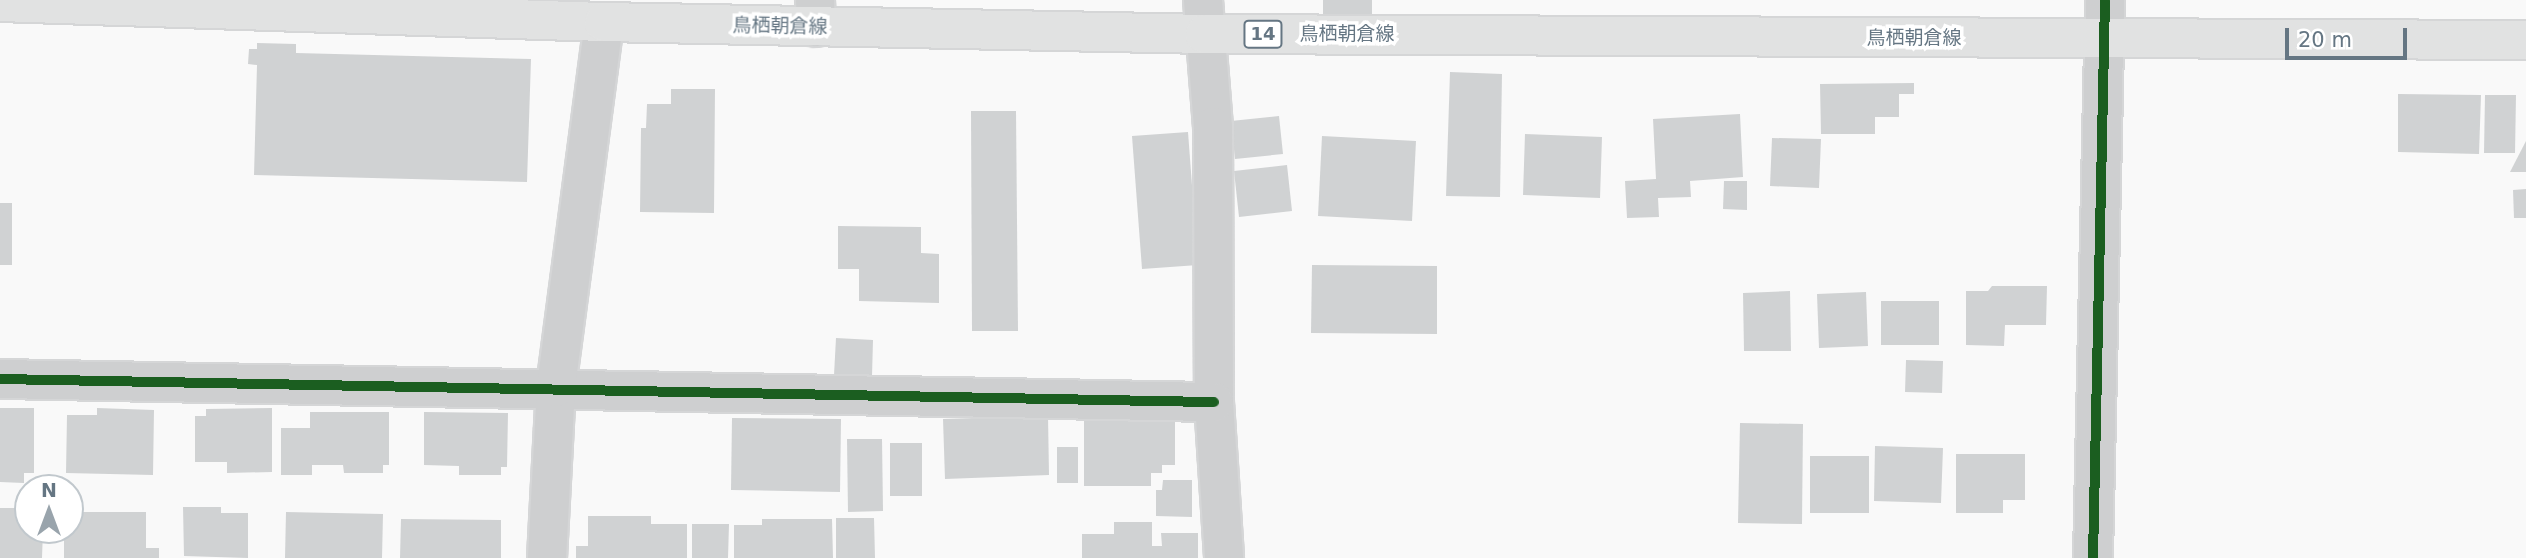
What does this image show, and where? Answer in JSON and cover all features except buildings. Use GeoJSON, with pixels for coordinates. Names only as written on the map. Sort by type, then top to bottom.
{"type":"FeatureCollection","features":[{"type":"Feature","properties":{"kind":"main road","name":"鳥栖朝倉線"},"geometry":{"type":"LineString","coordinates":[[0,2],[604,22],[815,13],[1204,17],[2104,39],[2526,40]]}},
{"type":"Feature","properties":{"kind":"street"},"geometry":{"type":"LineString","coordinates":[[2093,558],[2105,0]]}},
{"type":"Feature","properties":{"kind":"street"},"geometry":{"type":"LineString","coordinates":[[1204,17],[1216,224],[1214,402],[1224,558]]}},
{"type":"Feature","properties":{"kind":"street"},"geometry":{"type":"LineString","coordinates":[[547,558],[556,387],[604,22]]}},
{"type":"Feature","properties":{"kind":"street"},"geometry":{"type":"LineString","coordinates":[[0,379],[556,387],[1214,402]]}},
{"type":"Feature","properties":{"kind":"cycle path"},"geometry":{"type":"LineString","coordinates":[[2093,558],[2105,0]]}},
{"type":"Feature","properties":{"kind":"cycle path"},"geometry":{"type":"LineString","coordinates":[[0,379],[1214,402]]}}]}
